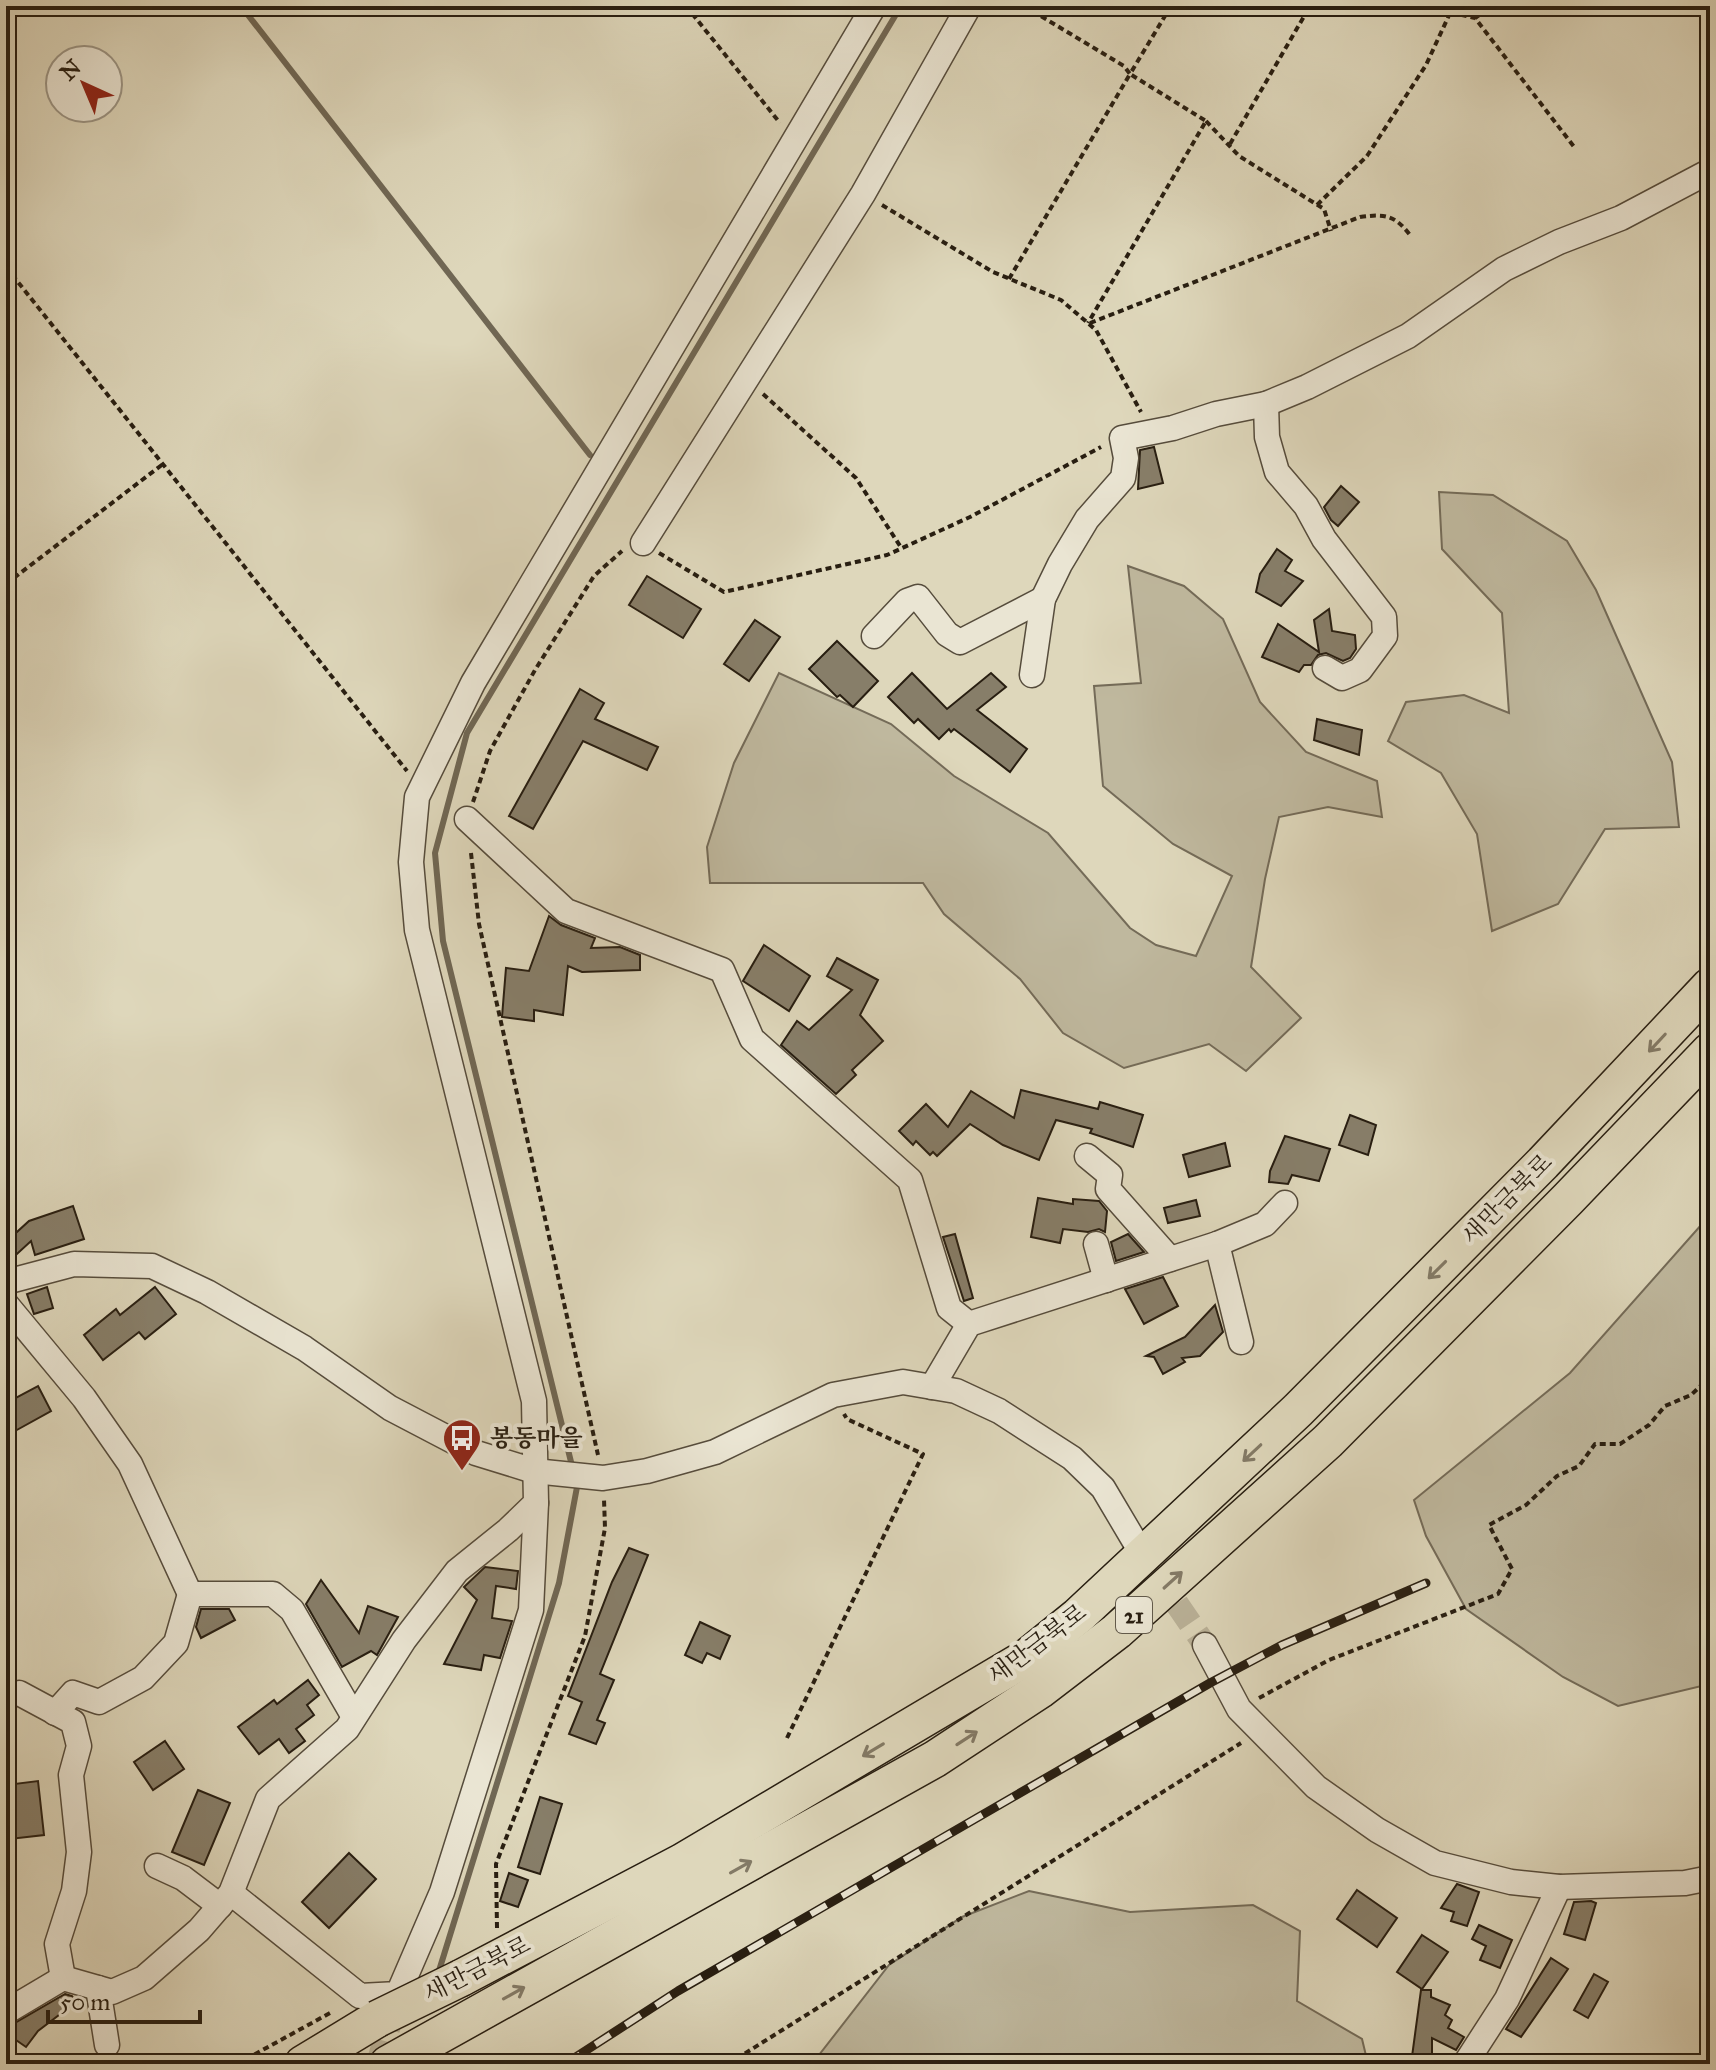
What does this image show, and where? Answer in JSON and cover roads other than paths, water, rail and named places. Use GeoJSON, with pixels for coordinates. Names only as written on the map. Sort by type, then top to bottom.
{"type":"FeatureCollection","features":[{"type":"Feature","properties":{"kind":"highway","name":"새만금북로"},"geometry":{"type":"LineString","coordinates":[[303,2064],[368,2007],[461,1978],[694,1856],[1026,1658],[1078,1616],[1298,1410],[1543,1163],[1710,986]]}},
{"type":"Feature","properties":{"kind":"highway","name":"새만금북로"},"geometry":{"type":"LineString","coordinates":[[388,2064],[935,1759],[1040,1690],[1117,1631],[1328,1441],[1710,1051]]}},
{"type":"Feature","properties":{"kind":"street"},"geometry":{"type":"LineString","coordinates":[[157,1866],[225,1899],[368,2007],[398,1994],[442,1892],[531,1610],[536,1503],[534,1401],[417,930],[411,862],[417,797],[473,683],[874,6]]}},
{"type":"Feature","properties":{"kind":"street"},"geometry":{"type":"LineString","coordinates":[[643,543],[863,194],[969,6]]}},
{"type":"Feature","properties":{"kind":"street"},"geometry":{"type":"LineString","coordinates":[[1032,675],[1043,599],[1087,519],[1123,478],[1126,458],[1122,438],[1266,404],[1357,364],[1408,336],[1504,269],[1559,242],[1621,218],[1710,171]]}},
{"type":"Feature","properties":{"kind":"street"},"geometry":{"type":"LineString","coordinates":[[1266,404],[1267,437],[1277,472],[1306,506],[1324,539],[1384,617],[1385,636],[1360,670],[1342,678],[1325,668]]}},
{"type":"Feature","properties":{"kind":"street"},"geometry":{"type":"LineString","coordinates":[[874,636],[907,601],[918,597],[947,634],[960,642],[1043,599]]}},
{"type":"Feature","properties":{"kind":"street"},"geometry":{"type":"LineString","coordinates":[[467,819],[566,911],[722,970],[752,1039],[910,1180],[949,1308],[969,1324]]}},
{"type":"Feature","properties":{"kind":"street"},"geometry":{"type":"LineString","coordinates":[[1087,1156],[1110,1175],[1108,1189],[1170,1259]]}},
{"type":"Feature","properties":{"kind":"street"},"geometry":{"type":"LineString","coordinates":[[932,1387],[969,1324],[1217,1244],[1265,1224],[1285,1203]]}},
{"type":"Feature","properties":{"kind":"street"},"geometry":{"type":"LineString","coordinates":[[1096,1244],[1106,1280]]}},
{"type":"Feature","properties":{"kind":"street"},"geometry":{"type":"LineString","coordinates":[[1217,1244],[1241,1342]]}},
{"type":"Feature","properties":{"kind":"street"},"geometry":{"type":"LineString","coordinates":[[6,1282],[74,1264],[152,1266],[207,1292],[304,1348],[390,1408],[476,1453],[534,1471],[603,1478],[647,1471],[715,1452],[833,1395],[903,1382],[956,1391],[999,1411],[1072,1458],[1103,1488],[1135,1542]]}},
{"type":"Feature","properties":{"kind":"street"},"geometry":{"type":"LineString","coordinates":[[6,1304],[84,1398],[130,1464],[190,1594],[176,1643],[143,1678],[99,1702],[73,1693],[55,1713]]}},
{"type":"Feature","properties":{"kind":"street"},"geometry":{"type":"LineString","coordinates":[[6,2012],[63,1978],[112,1992],[144,1978],[199,1930],[225,1899],[268,1799],[347,1729],[404,1640],[457,1571],[536,1503]]}},
{"type":"Feature","properties":{"kind":"street"},"geometry":{"type":"LineString","coordinates":[[190,1594],[273,1594],[292,1610],[354,1717]]}},
{"type":"Feature","properties":{"kind":"street"},"geometry":{"type":"LineString","coordinates":[[1205,1645],[1239,1709],[1316,1787],[1377,1830],[1435,1863],[1511,1882],[1559,1887],[1685,1883],[1710,1878]]}},
{"type":"Feature","properties":{"kind":"street"},"geometry":{"type":"LineString","coordinates":[[19,1693],[73,1722],[79,1746],[71,1775],[79,1852],[74,1891],[57,1944],[63,1978]]}},
{"type":"Feature","properties":{"kind":"street"},"geometry":{"type":"LineString","coordinates":[[1685,1883],[1710,1864]]}},
{"type":"Feature","properties":{"kind":"street"},"geometry":{"type":"LineString","coordinates":[[1465,2064],[1507,1999],[1559,1887]]}},
{"type":"Feature","properties":{"kind":"street"},"geometry":{"type":"LineString","coordinates":[[98,1988],[107,2045]]}},
{"type":"Feature","properties":{"kind":"waterway"},"geometry":{"type":"LineString","coordinates":[[241,6],[590,455]]}},
{"type":"Feature","properties":{"kind":"waterway"},"geometry":{"type":"LineString","coordinates":[[573,1470],[443,941],[435,853],[467,733],[901,6]]}},
{"type":"Feature","properties":{"kind":"waterway"},"geometry":{"type":"LineString","coordinates":[[438,1974],[559,1583],[576,1481]]}},
{"type":"Feature","properties":{"kind":"tunnel"},"geometry":{"type":"LineString","coordinates":[[1136,1544],[1205,1645]]}},
{"type":"Feature","properties":{"kind":"tunnel"},"geometry":{"type":"LineString","coordinates":[[378,2064],[395,2004]]}},
{"type":"Feature","properties":{"kind":"railway"},"geometry":{"type":"LineString","coordinates":[[565,2064],[678,1991],[1210,1683],[1282,1645],[1426,1583]]}},
{"type":"Feature","properties":{"kind":"place","name":"봉동마을"},"geometry":{"type":"Point","coordinates":[462,1472]}}]}
